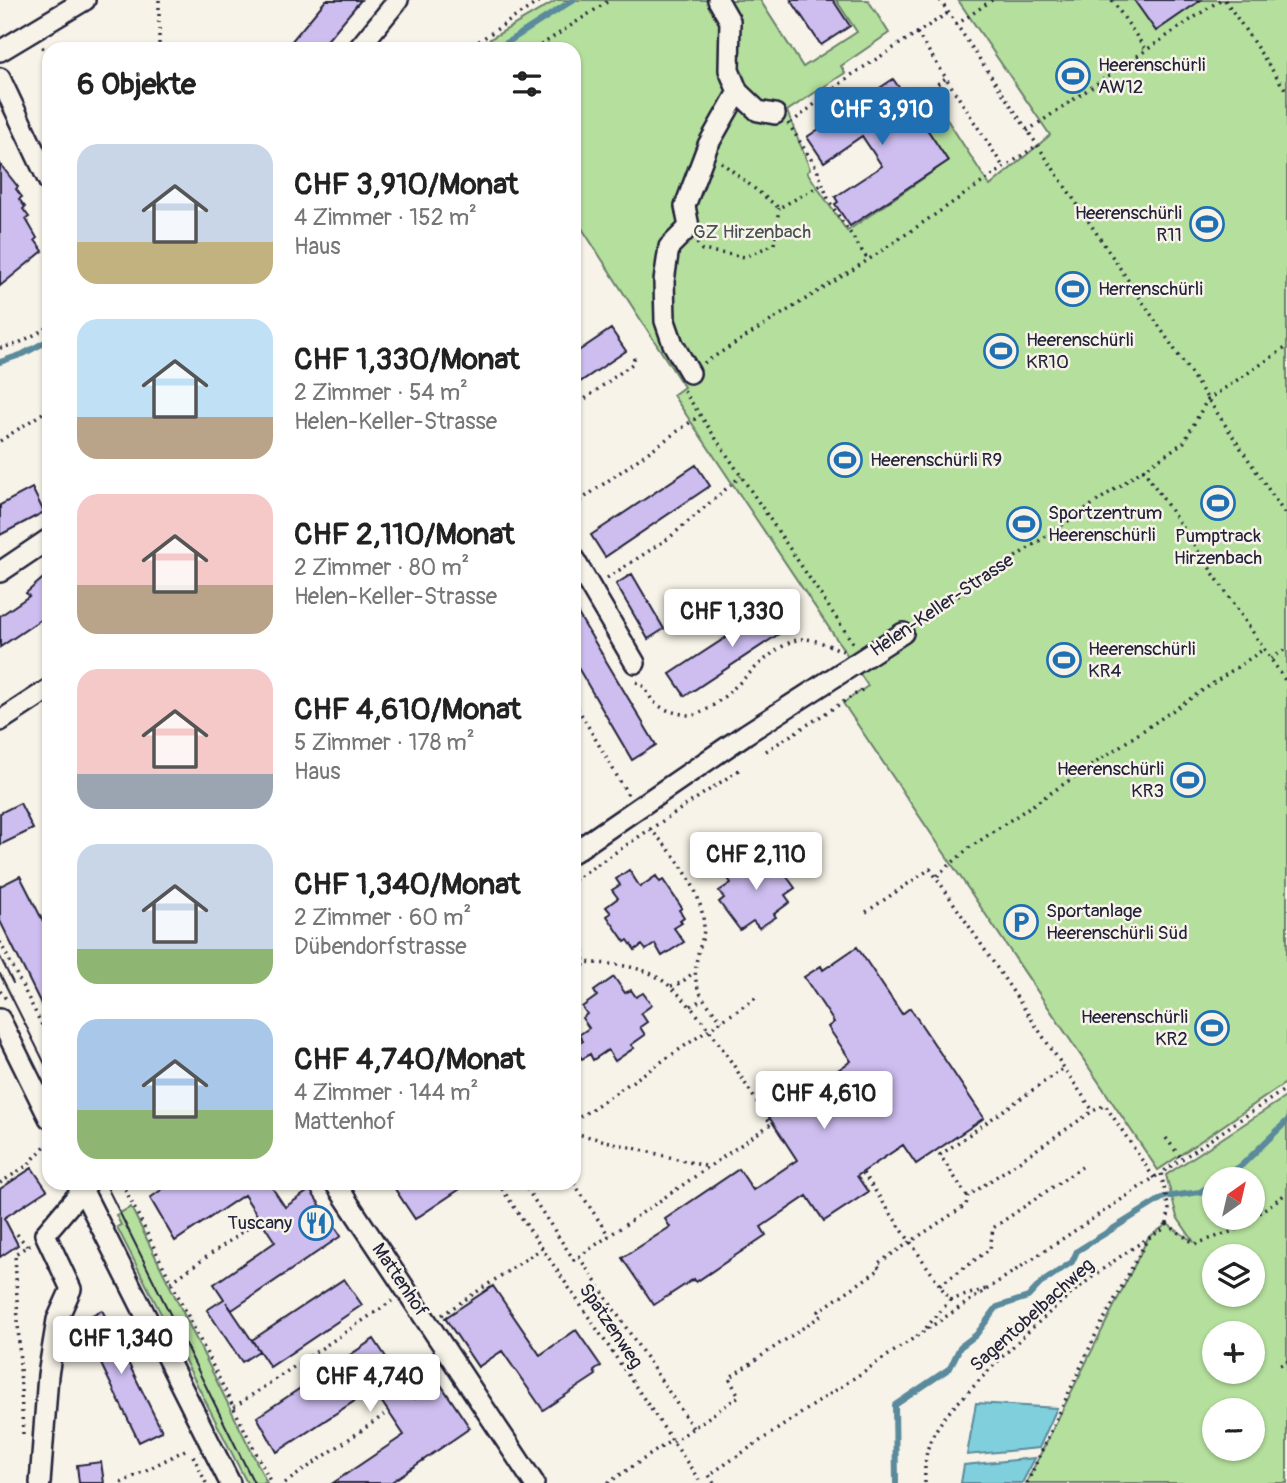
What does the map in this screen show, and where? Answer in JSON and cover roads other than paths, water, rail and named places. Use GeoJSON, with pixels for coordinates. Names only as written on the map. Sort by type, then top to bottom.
{"type":"FeatureCollection","features":[{"type":"Feature","properties":{"kind":"street"},"geometry":{"type":"LineString","coordinates":[[0,51],[85,0]]}},
{"type":"Feature","properties":{"kind":"street"},"geometry":{"type":"LineString","coordinates":[[364,42],[398,0]]}},
{"type":"Feature","properties":{"kind":"street"},"geometry":{"type":"LineString","coordinates":[[718,0],[730,21],[729,70],[738,92],[758,111],[782,119]]}},
{"type":"Feature","properties":{"kind":"street"},"geometry":{"type":"LineString","coordinates":[[0,79],[7,108],[42,170]]}},
{"type":"Feature","properties":{"kind":"street"},"geometry":{"type":"LineString","coordinates":[[690,373],[673,344],[665,321],[664,281],[669,247],[689,227],[685,206],[707,149],[738,92]]}},
{"type":"Feature","properties":{"kind":"street"},"geometry":{"type":"LineString","coordinates":[[0,572],[42,544]]}},
{"type":"Feature","properties":{"kind":"street"},"geometry":{"type":"LineString","coordinates":[[581,572],[634,672]]}},
{"type":"Feature","properties":{"kind":"street","name":"Helen-Keller-Strasse"},"geometry":{"type":"LineString","coordinates":[[581,847],[746,734],[903,633]]}},
{"type":"Feature","properties":{"kind":"street"},"geometry":{"type":"LineString","coordinates":[[0,721],[42,694]]}},
{"type":"Feature","properties":{"kind":"street"},"geometry":{"type":"LineString","coordinates":[[6,1013],[42,1101]]}},
{"type":"Feature","properties":{"kind":"street"},"geometry":{"type":"LineString","coordinates":[[40,1483],[48,1375],[57,1320],[71,1289],[45,1234],[79,1190]]}},
{"type":"Feature","properties":{"kind":"street"},"geometry":{"type":"LineString","coordinates":[[85,1190],[230,1483]]}},
{"type":"Feature","properties":{"kind":"street","name":"Mattenhof"},"geometry":{"type":"LineString","coordinates":[[340,1190],[534,1483]]}},
{"type":"Feature","properties":{"kind":"water"},"geometry":{"type":"Polygon","coordinates":[[[976,1403],[1057,1408],[1039,1448],[967,1455],[976,1403]]]}},
{"type":"Feature","properties":{"kind":"water"},"geometry":{"type":"Polygon","coordinates":[[[1035,1458],[1022,1483],[961,1483],[964,1465],[1035,1458]]]}},
{"type":"Feature","properties":{"kind":"waterway"},"geometry":{"type":"LineString","coordinates":[[508,42],[573,0]]}},
{"type":"Feature","properties":{"kind":"waterway"},"geometry":{"type":"LineString","coordinates":[[0,362],[42,344]]}},
{"type":"Feature","properties":{"kind":"waterway"},"geometry":{"type":"LineString","coordinates":[[1239,1167],[1287,1121]]}},
{"type":"Feature","properties":{"kind":"waterway"},"geometry":{"type":"LineString","coordinates":[[896,1483],[895,1405],[950,1368],[960,1347],[976,1335],[997,1307],[1028,1297],[1041,1283],[1072,1262],[1077,1251],[1164,1197],[1202,1191]]}},
{"type":"Feature","properties":{"kind":"tram line"},"geometry":{"type":"LineString","coordinates":[[0,957],[13,983]]}},
{"type":"Feature","properties":{"kind":"tram line"},"geometry":{"type":"LineString","coordinates":[[0,974],[42,1058]]}},
{"type":"Feature","properties":{"kind":"tram line"},"geometry":{"type":"LineString","coordinates":[[108,1190],[254,1483]]}},
{"type":"Feature","properties":{"kind":"place","name":"Heerenschürli AW12"},"geometry":{"type":"Point","coordinates":[1073,76]}},
{"type":"Feature","properties":{"kind":"place","name":"Heerenschürli R11"},"geometry":{"type":"Point","coordinates":[1207,224]}},
{"type":"Feature","properties":{"kind":"place","name":"Herrenschürli"},"geometry":{"type":"Point","coordinates":[1073,289]}},
{"type":"Feature","properties":{"kind":"place","name":"Heerenschürli KR10"},"geometry":{"type":"Point","coordinates":[1001,351]}},
{"type":"Feature","properties":{"kind":"place","name":"Heerenschürli R9"},"geometry":{"type":"Point","coordinates":[845,460]}},
{"type":"Feature","properties":{"kind":"place","name":"Pumptrack Hirzenbach"},"geometry":{"type":"Point","coordinates":[1218,503]}},
{"type":"Feature","properties":{"kind":"place","name":"Sportzentrum Heerenschürli"},"geometry":{"type":"Point","coordinates":[1024,524]}},
{"type":"Feature","properties":{"kind":"place","name":"Heerenschürli KR4"},"geometry":{"type":"Point","coordinates":[1064,660]}},
{"type":"Feature","properties":{"kind":"place","name":"Heerenschürli KR3"},"geometry":{"type":"Point","coordinates":[1188,780]}},
{"type":"Feature","properties":{"kind":"place","name":"Sportanlage Heerenschürli Süd"},"geometry":{"type":"Point","coordinates":[1021,922]}},
{"type":"Feature","properties":{"kind":"place","name":"Heerenschürli KR2"},"geometry":{"type":"Point","coordinates":[1212,1028]}},
{"type":"Feature","properties":{"kind":"place","name":"Tuscany"},"geometry":{"type":"Point","coordinates":[316,1223]}},
{"type":"Feature","properties":{"kind":"park label","name":"GZ Hirzenbach"},"geometry":{"type":"Point","coordinates":[752,232]}}]}
